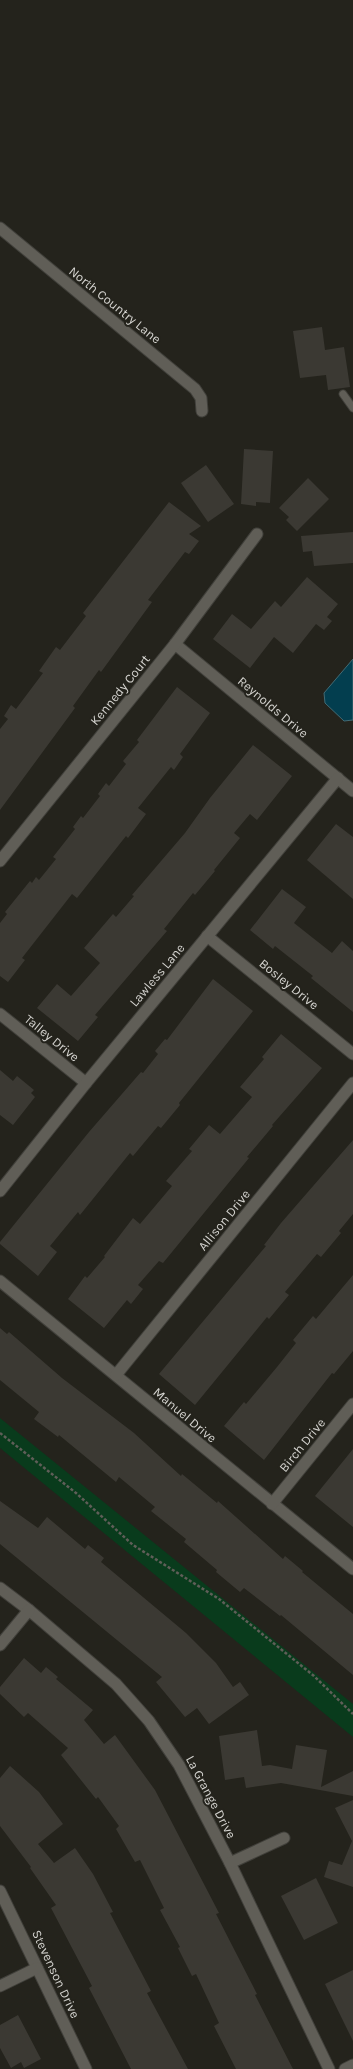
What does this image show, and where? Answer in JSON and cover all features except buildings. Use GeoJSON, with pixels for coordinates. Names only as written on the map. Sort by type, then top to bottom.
{"type":"FeatureCollection","features":[{"type":"Feature","properties":{"kind":"street","name":"North Country Lane"},"geometry":{"type":"LineString","coordinates":[[0,228],[195,389],[201,398],[202,411]]}},
{"type":"Feature","properties":{"kind":"street","name":"Kennedy Court"},"geometry":{"type":"LineString","coordinates":[[0,861],[175,644],[258,534]]}},
{"type":"Feature","properties":{"kind":"street","name":"Reynolds Drive"},"geometry":{"type":"LineString","coordinates":[[175,644],[353,791]]}},
{"type":"Feature","properties":{"kind":"street","name":"Lawless Lane"},"geometry":{"type":"LineString","coordinates":[[0,1191],[86,1083],[338,778]]}},
{"type":"Feature","properties":{"kind":"street","name":"Bosley Drive"},"geometry":{"type":"LineString","coordinates":[[207,936],[353,1054]]}},
{"type":"Feature","properties":{"kind":"street","name":"Talley Drive"},"geometry":{"type":"LineString","coordinates":[[0,1014],[86,1083]]}},
{"type":"Feature","properties":{"kind":"street","name":"Allison Drive"},"geometry":{"type":"LineString","coordinates":[[116,1375],[353,1083]]}},
{"type":"Feature","properties":{"kind":"street","name":"Manuel Drive"},"geometry":{"type":"LineString","coordinates":[[0,1281],[353,1569]]}},
{"type":"Feature","properties":{"kind":"street","name":"Birch Drive"},"geometry":{"type":"LineString","coordinates":[[272,1504],[353,1404]]}},
{"type":"Feature","properties":{"kind":"street","name":"La Grange Drive"},"geometry":{"type":"LineString","coordinates":[[0,1588],[29,1610],[116,1684],[149,1721],[179,1765],[230,1863],[329,2069]]}},
{"type":"Feature","properties":{"kind":"street"},"geometry":{"type":"LineString","coordinates":[[0,1645],[29,1610]]}},
{"type":"Feature","properties":{"kind":"street"},"geometry":{"type":"LineString","coordinates":[[230,1863],[284,1838]]}},
{"type":"Feature","properties":{"kind":"street","name":"Stevenson Drive"},"geometry":{"type":"LineString","coordinates":[[0,1891],[86,2069]]}},
{"type":"Feature","properties":{"kind":"street"},"geometry":{"type":"LineString","coordinates":[[0,1986],[37,1968]]}},
{"type":"Feature","properties":{"kind":"street"},"geometry":{"type":"LineString","coordinates":[[345,2069],[353,2065]]}},
{"type":"Feature","properties":{"kind":"lane"},"geometry":{"type":"LineString","coordinates":[[343,394],[353,408]]}},
{"type":"Feature","properties":{"kind":"path"},"geometry":{"type":"LineString","coordinates":[[0,1433],[76,1492],[133,1545],[219,1599],[314,1676],[353,1714]]}},
{"type":"Feature","properties":{"kind":"green space"},"geometry":{"type":"Polygon","coordinates":[[[0,1418],[353,1704],[353,1737],[0,1448],[0,1418]]]}},
{"type":"Feature","properties":{"kind":"water"},"geometry":{"type":"Polygon","coordinates":[[[353,659],[353,720],[344,721],[325,703],[324,693],[353,659]]]}}]}
